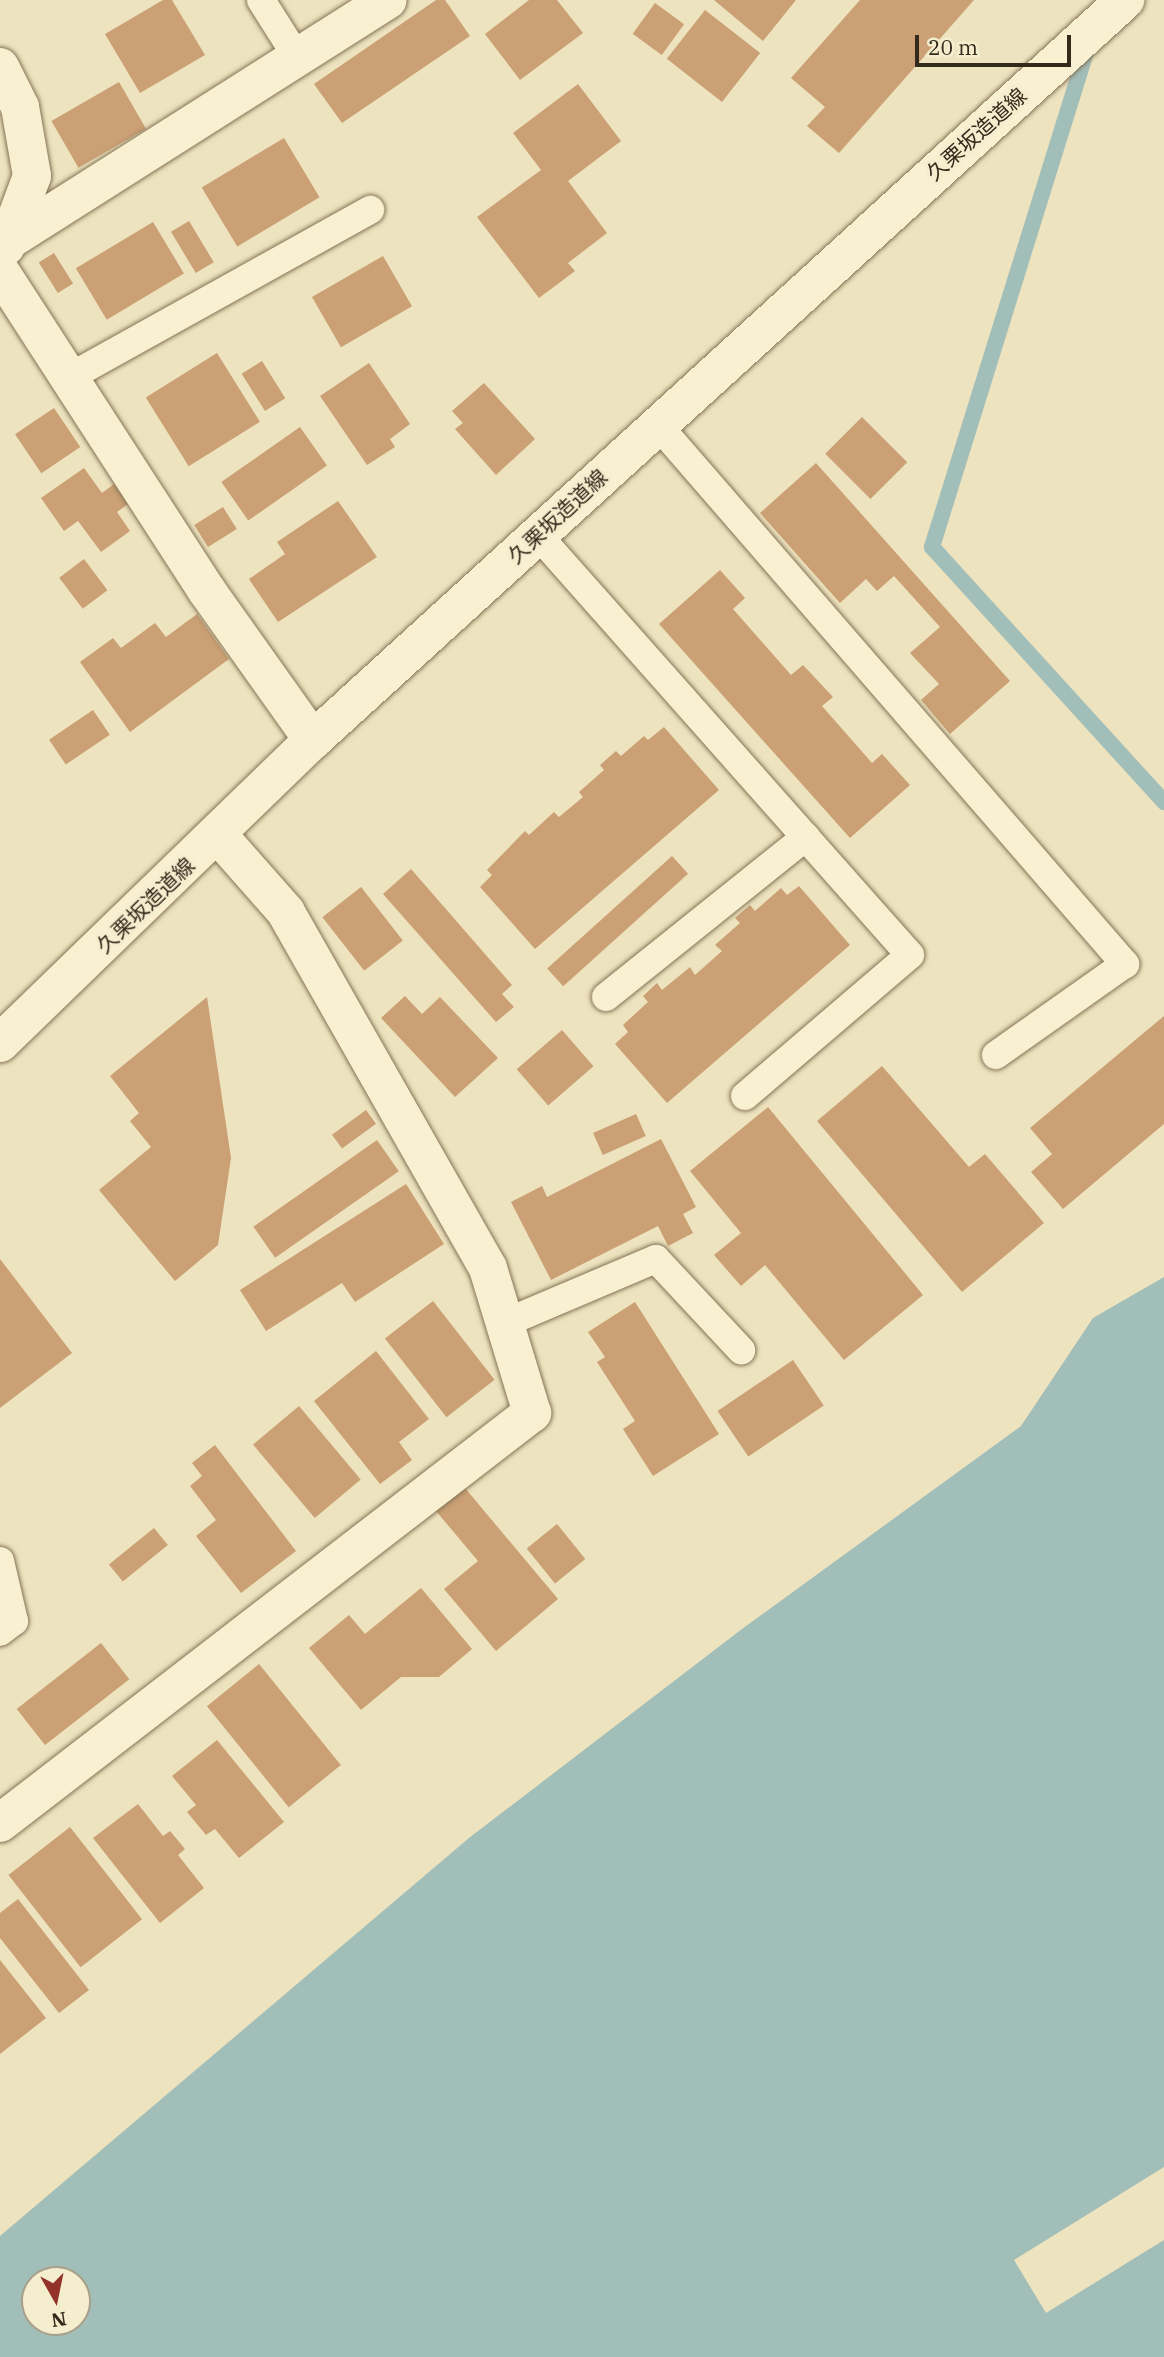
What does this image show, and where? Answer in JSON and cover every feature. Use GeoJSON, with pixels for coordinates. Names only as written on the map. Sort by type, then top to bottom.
{"type":"FeatureCollection","features":[{"type":"Feature","properties":{"kind":"street"},"geometry":{"type":"LineString","coordinates":[[4,255],[297,57],[387,0]]}},
{"type":"Feature","properties":{"kind":"street","name":"久栗坂造道線"},"geometry":{"type":"LineString","coordinates":[[0,1043],[218,835],[313,740],[1125,0]]}},
{"type":"Feature","properties":{"kind":"street"},"geometry":{"type":"LineString","coordinates":[[0,67],[20,107],[32,176],[4,255],[68,378],[207,591],[313,740]]}},
{"type":"Feature","properties":{"kind":"street"},"geometry":{"type":"LineString","coordinates":[[0,1823],[532,1413],[488,1268],[286,912],[218,835]]}},
{"type":"Feature","properties":{"kind":"lane"},"geometry":{"type":"LineString","coordinates":[[261,0],[297,57]]}},
{"type":"Feature","properties":{"kind":"lane"},"geometry":{"type":"LineString","coordinates":[[68,378],[370,210]]}},
{"type":"Feature","properties":{"kind":"lane"},"geometry":{"type":"LineString","coordinates":[[657,424],[1125,964],[996,1055]]}},
{"type":"Feature","properties":{"kind":"lane"},"geometry":{"type":"LineString","coordinates":[[537,534],[910,955],[745,1096]]}},
{"type":"Feature","properties":{"kind":"lane"},"geometry":{"type":"LineString","coordinates":[[606,997],[806,837]]}},
{"type":"Feature","properties":{"kind":"lane"},"geometry":{"type":"LineString","coordinates":[[505,1323],[656,1259],[741,1350]]}},
{"type":"Feature","properties":{"kind":"lane"},"geometry":{"type":"LineString","coordinates":[[0,1561],[14,1621],[0,1632]]}},
{"type":"Feature","properties":{"kind":"water"},"geometry":{"type":"Polygon","coordinates":[[[1164,1277],[1164,2357],[0,2357],[0,2236],[469,1838],[742,1629],[1021,1426],[1093,1318],[1164,1277]]]}},
{"type":"Feature","properties":{"kind":"pier"},"geometry":{"type":"Polygon","coordinates":[[[1164,2167],[1164,2240],[1046,2313],[1014,2260],[1164,2167]]]}},
{"type":"Feature","properties":{"kind":"building"},"geometry":{"type":"Polygon","coordinates":[[[163,0],[172,0],[205,55],[140,93],[105,34],[163,0]]]}},
{"type":"Feature","properties":{"kind":"building"},"geometry":{"type":"Polygon","coordinates":[[[436,0],[445,0],[470,36],[342,123],[314,84],[436,0]]]}},
{"type":"Feature","properties":{"kind":"building"},"geometry":{"type":"Polygon","coordinates":[[[529,0],[557,0],[583,33],[520,80],[485,34],[529,0]]]}},
{"type":"Feature","properties":{"kind":"building"},"geometry":{"type":"Polygon","coordinates":[[[714,0],[796,0],[763,41],[714,0]]]}},
{"type":"Feature","properties":{"kind":"building"},"geometry":{"type":"Polygon","coordinates":[[[860,0],[974,0],[839,153],[807,126],[825,107],[791,78],[860,0]]]}},
{"type":"Feature","properties":{"kind":"building"},"geometry":{"type":"Polygon","coordinates":[[[655,3],[684,24],[662,55],[633,34],[655,3]]]}},
{"type":"Feature","properties":{"kind":"building"},"geometry":{"type":"Polygon","coordinates":[[[705,10],[760,53],[722,102],[667,59],[705,10]]]}},
{"type":"Feature","properties":{"kind":"building"},"geometry":{"type":"Polygon","coordinates":[[[119,82],[146,129],[78,168],[51,121],[119,82]]]}},
{"type":"Feature","properties":{"kind":"building"},"geometry":{"type":"Polygon","coordinates":[[[578,84],[621,141],[568,181],[607,233],[568,263],[575,271],[539,298],[477,217],[541,170],[513,133],[578,84]]]}},
{"type":"Feature","properties":{"kind":"building"},"geometry":{"type":"Polygon","coordinates":[[[284,138],[320,197],[237,247],[202,187],[284,138]]]}},
{"type":"Feature","properties":{"kind":"building"},"geometry":{"type":"Polygon","coordinates":[[[189,221],[214,262],[196,273],[171,232],[189,221]]]}},
{"type":"Feature","properties":{"kind":"building"},"geometry":{"type":"Polygon","coordinates":[[[153,222],[184,273],[107,320],[76,268],[153,222]]]}},
{"type":"Feature","properties":{"kind":"building"},"geometry":{"type":"Polygon","coordinates":[[[54,253],[73,284],[58,293],[39,263],[54,253]]]}},
{"type":"Feature","properties":{"kind":"building"},"geometry":{"type":"Polygon","coordinates":[[[383,256],[412,306],[341,347],[312,297],[383,256]]]}},
{"type":"Feature","properties":{"kind":"building"},"geometry":{"type":"Polygon","coordinates":[[[217,353],[260,422],[189,466],[146,398],[217,353]]]}},
{"type":"Feature","properties":{"kind":"building"},"geometry":{"type":"Polygon","coordinates":[[[262,361],[285,398],[265,411],[242,374],[262,361]]]}},
{"type":"Feature","properties":{"kind":"building"},"geometry":{"type":"Polygon","coordinates":[[[369,363],[410,424],[390,439],[395,447],[367,465],[320,396],[369,363]]]}},
{"type":"Feature","properties":{"kind":"building"},"geometry":{"type":"Polygon","coordinates":[[[484,383],[535,439],[496,475],[455,429],[463,423],[452,411],[484,383]]]}},
{"type":"Feature","properties":{"kind":"building"},"geometry":{"type":"Polygon","coordinates":[[[54,408],[80,447],[41,473],[15,434],[54,408]]]}},
{"type":"Feature","properties":{"kind":"building"},"geometry":{"type":"Polygon","coordinates":[[[862,417],[907,462],[870,499],[825,454],[862,417]]]}},
{"type":"Feature","properties":{"kind":"building"},"geometry":{"type":"Polygon","coordinates":[[[300,427],[327,466],[248,521],[221,482],[300,427]]]}},
{"type":"Feature","properties":{"kind":"building"},"geometry":{"type":"Polygon","coordinates":[[[816,463],[1010,681],[950,734],[921,700],[939,684],[910,653],[940,627],[894,576],[877,591],[866,579],[840,603],[760,513],[816,463]]]}},
{"type":"Feature","properties":{"kind":"building"},"geometry":{"type":"Polygon","coordinates":[[[84,468],[102,493],[114,484],[128,504],[117,512],[130,531],[101,552],[78,521],[64,531],[41,498],[84,468]]]}},
{"type":"Feature","properties":{"kind":"building"},"geometry":{"type":"Polygon","coordinates":[[[338,501],[377,557],[278,622],[249,579],[285,554],[277,542],[338,501]]]}},
{"type":"Feature","properties":{"kind":"building"},"geometry":{"type":"Polygon","coordinates":[[[223,507],[237,529],[208,547],[194,525],[223,507]]]}},
{"type":"Feature","properties":{"kind":"building"},"geometry":{"type":"Polygon","coordinates":[[[84,559],[107,590],[83,609],[59,578],[84,559]]]}},
{"type":"Feature","properties":{"kind":"building"},"geometry":{"type":"Polygon","coordinates":[[[720,570],[745,598],[733,609],[791,675],[803,665],[833,697],[822,706],[872,763],[882,754],[910,785],[850,838],[659,624],[720,570]]]}},
{"type":"Feature","properties":{"kind":"building"},"geometry":{"type":"Polygon","coordinates":[[[197,614],[229,659],[130,732],[80,662],[113,638],[121,648],[155,623],[166,637],[197,614]]]}},
{"type":"Feature","properties":{"kind":"building"},"geometry":{"type":"Polygon","coordinates":[[[93,710],[110,735],[66,765],[49,740],[93,710]]]}},
{"type":"Feature","properties":{"kind":"building"},"geometry":{"type":"Polygon","coordinates":[[[664,727],[719,790],[535,949],[480,887],[492,875],[487,870],[525,831],[529,835],[554,812],[559,817],[583,797],[579,792],[604,770],[600,765],[616,751],[621,756],[644,736],[648,740],[664,727]]]}},
{"type":"Feature","properties":{"kind":"building"},"geometry":{"type":"Polygon","coordinates":[[[672,856],[688,874],[563,986],[547,968],[672,856]]]}},
{"type":"Feature","properties":{"kind":"building"},"geometry":{"type":"Polygon","coordinates":[[[411,869],[512,985],[502,994],[514,1007],[496,1022],[383,894],[411,869]]]}},
{"type":"Feature","properties":{"kind":"building"},"geometry":{"type":"Polygon","coordinates":[[[799,886],[850,945],[667,1103],[615,1044],[628,1032],[623,1025],[648,1002],[643,996],[657,983],[662,990],[690,967],[695,975],[722,951],[715,945],[740,923],[735,918],[750,905],[755,911],[781,888],[787,895],[799,886]]]}},
{"type":"Feature","properties":{"kind":"building"},"geometry":{"type":"Polygon","coordinates":[[[361,887],[403,941],[364,971],[322,917],[361,887]]]}},
{"type":"Feature","properties":{"kind":"building"},"geometry":{"type":"Polygon","coordinates":[[[405,996],[422,1014],[440,997],[498,1058],[455,1097],[381,1018],[405,996]]]}},
{"type":"Feature","properties":{"kind":"building"},"geometry":{"type":"Polygon","coordinates":[[[207,997],[231,1158],[218,1245],[175,1281],[99,1190],[151,1147],[130,1121],[139,1113],[110,1076],[207,997]]]}},
{"type":"Feature","properties":{"kind":"building"},"geometry":{"type":"Polygon","coordinates":[[[1164,1016],[1164,1124],[1063,1209],[1031,1172],[1052,1154],[1030,1128],[1164,1016]]]}},
{"type":"Feature","properties":{"kind":"building"},"geometry":{"type":"Polygon","coordinates":[[[562,1030],[593,1066],[548,1106],[517,1069],[562,1030]]]}},
{"type":"Feature","properties":{"kind":"building"},"geometry":{"type":"Polygon","coordinates":[[[882,1066],[969,1167],[985,1154],[1044,1223],[962,1292],[817,1121],[882,1066]]]}},
{"type":"Feature","properties":{"kind":"building"},"geometry":{"type":"Polygon","coordinates":[[[768,1107],[923,1295],[844,1360],[765,1265],[741,1286],[714,1255],[741,1233],[690,1171],[768,1107]]]}},
{"type":"Feature","properties":{"kind":"building"},"geometry":{"type":"Polygon","coordinates":[[[366,1110],[376,1124],[342,1148],[332,1135],[366,1110]]]}},
{"type":"Feature","properties":{"kind":"building"},"geometry":{"type":"Polygon","coordinates":[[[636,1114],[646,1136],[603,1155],[593,1133],[636,1114]]]}},
{"type":"Feature","properties":{"kind":"building"},"geometry":{"type":"Polygon","coordinates":[[[661,1139],[696,1207],[683,1214],[693,1233],[668,1246],[658,1226],[551,1280],[511,1202],[542,1186],[547,1197],[661,1139]]]}},
{"type":"Feature","properties":{"kind":"building"},"geometry":{"type":"Polygon","coordinates":[[[377,1140],[399,1171],[275,1258],[253,1227],[377,1140]]]}},
{"type":"Feature","properties":{"kind":"building"},"geometry":{"type":"Polygon","coordinates":[[[406,1184],[444,1244],[355,1302],[342,1283],[266,1331],[240,1290],[406,1184]]]}},
{"type":"Feature","properties":{"kind":"building"},"geometry":{"type":"Polygon","coordinates":[[[0,1259],[72,1353],[0,1408],[0,1259]]]}},
{"type":"Feature","properties":{"kind":"building"},"geometry":{"type":"Polygon","coordinates":[[[433,1301],[495,1380],[446,1417],[385,1339],[433,1301]]]}},
{"type":"Feature","properties":{"kind":"building"},"geometry":{"type":"Polygon","coordinates":[[[635,1302],[719,1434],[653,1476],[623,1429],[635,1421],[597,1362],[605,1357],[588,1332],[635,1302]]]}},
{"type":"Feature","properties":{"kind":"building"},"geometry":{"type":"Polygon","coordinates":[[[376,1351],[429,1419],[399,1442],[412,1460],[380,1484],[314,1401],[376,1351]]]}},
{"type":"Feature","properties":{"kind":"building"},"geometry":{"type":"Polygon","coordinates":[[[793,1360],[824,1406],[748,1456],[718,1411],[793,1360]]]}},
{"type":"Feature","properties":{"kind":"building"},"geometry":{"type":"Polygon","coordinates":[[[299,1406],[361,1480],[315,1518],[253,1445],[299,1406]]]}},
{"type":"Feature","properties":{"kind":"building"},"geometry":{"type":"Polygon","coordinates":[[[215,1445],[296,1551],[241,1593],[196,1536],[216,1520],[190,1486],[202,1476],[192,1463],[215,1445]]]}},
{"type":"Feature","properties":{"kind":"building"},"geometry":{"type":"Polygon","coordinates":[[[465,1488],[558,1599],[496,1651],[444,1589],[478,1561],[436,1511],[465,1488]]]}},
{"type":"Feature","properties":{"kind":"building"},"geometry":{"type":"Polygon","coordinates":[[[557,1524],[585,1559],[555,1584],[527,1549],[557,1524]]]}},
{"type":"Feature","properties":{"kind":"building"},"geometry":{"type":"Polygon","coordinates":[[[154,1528],[168,1545],[123,1582],[109,1565],[154,1528]]]}},
{"type":"Feature","properties":{"kind":"building"},"geometry":{"type":"Polygon","coordinates":[[[421,1588],[472,1649],[439,1677],[401,1677],[361,1710],[309,1648],[349,1615],[365,1634],[421,1588]]]}},
{"type":"Feature","properties":{"kind":"building"},"geometry":{"type":"Polygon","coordinates":[[[101,1643],[129,1679],[45,1745],[17,1709],[101,1643]]]}},
{"type":"Feature","properties":{"kind":"building"},"geometry":{"type":"Polygon","coordinates":[[[259,1664],[341,1765],[289,1807],[207,1706],[259,1664]]]}},
{"type":"Feature","properties":{"kind":"building"},"geometry":{"type":"Polygon","coordinates":[[[217,1740],[284,1822],[239,1858],[215,1829],[206,1835],[187,1812],[196,1805],[172,1776],[217,1740]]]}},
{"type":"Feature","properties":{"kind":"building"},"geometry":{"type":"Polygon","coordinates":[[[138,1804],[163,1836],[170,1831],[185,1849],[178,1855],[204,1888],[160,1923],[93,1838],[138,1804]]]}},
{"type":"Feature","properties":{"kind":"building"},"geometry":{"type":"Polygon","coordinates":[[[70,1827],[142,1919],[81,1967],[9,1875],[70,1827]]]}},
{"type":"Feature","properties":{"kind":"building"},"geometry":{"type":"Polygon","coordinates":[[[18,1899],[89,1990],[59,2013],[0,1938],[0,1913],[18,1899]]]}},
{"type":"Feature","properties":{"kind":"building"},"geometry":{"type":"Polygon","coordinates":[[[0,1960],[46,2018],[0,2054],[0,1960]]]}},
{"type":"Feature","properties":{"kind":"waterway"},"geometry":{"type":"LineString","coordinates":[[1088,46],[932,547],[1164,802]]}}]}
